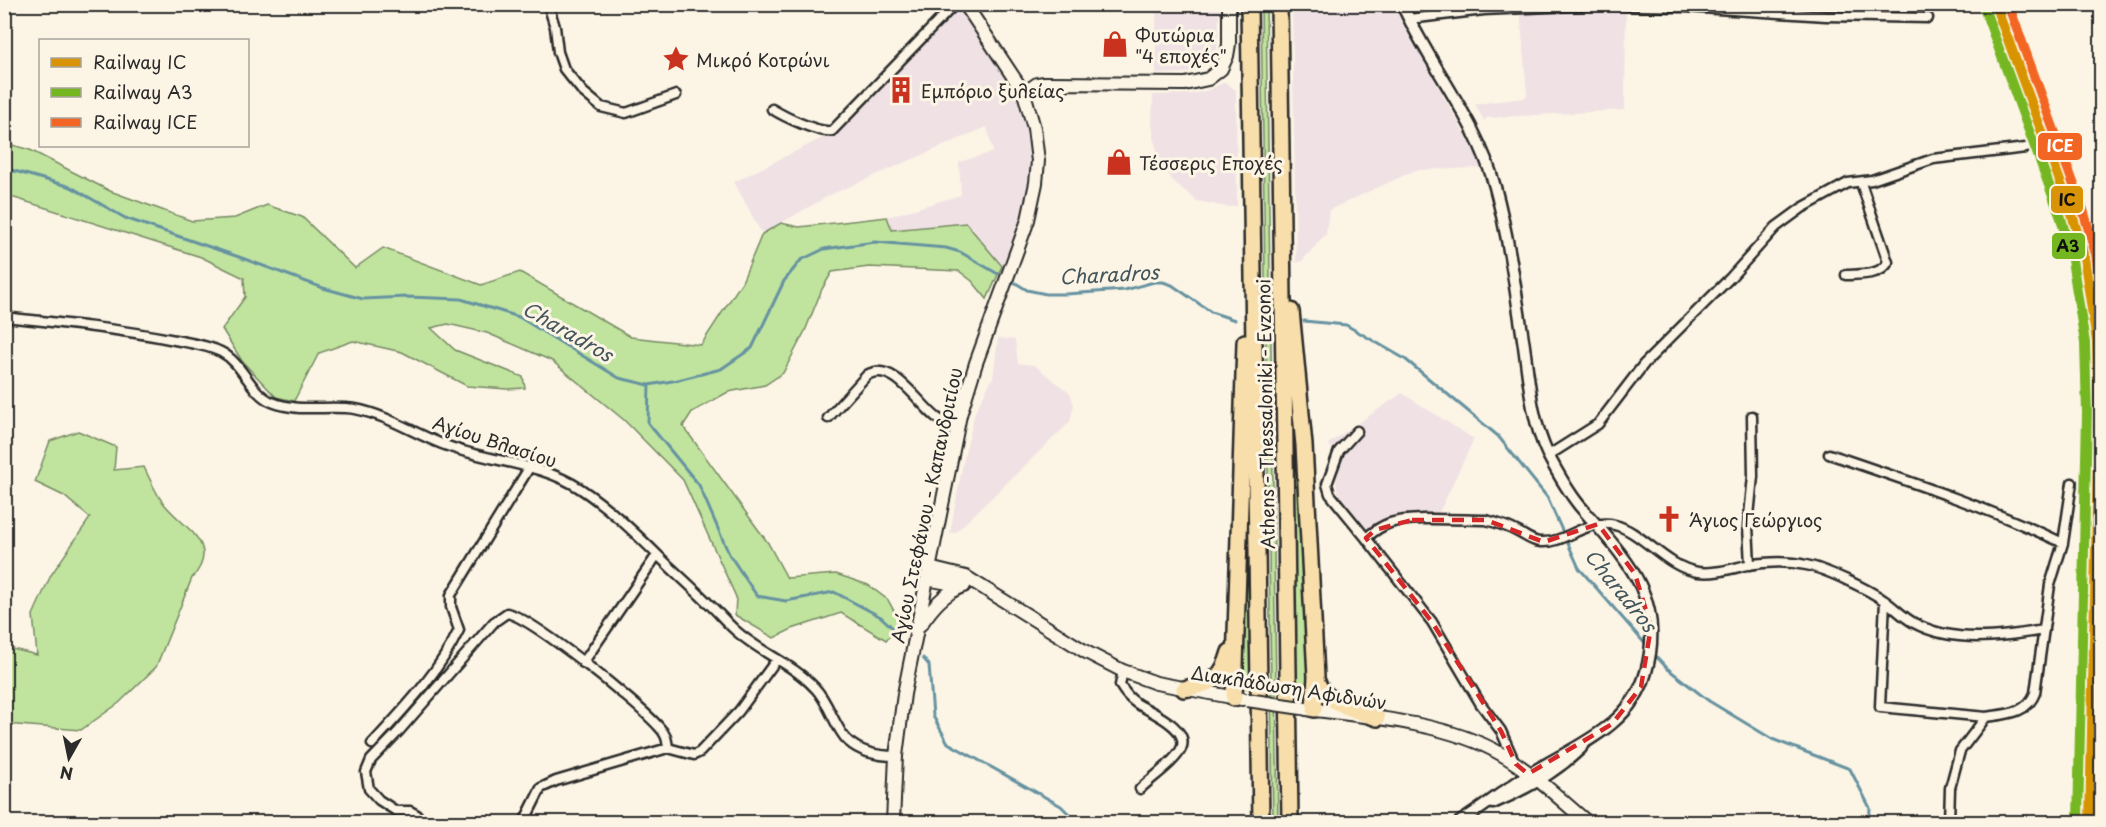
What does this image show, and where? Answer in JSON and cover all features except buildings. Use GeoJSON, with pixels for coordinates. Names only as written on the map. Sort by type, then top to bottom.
{"type":"FeatureCollection","features":[{"type":"Feature","properties":{"kind":"highway","name":"Athens - Thessaloniki - Evzonoi"},"geometry":{"type":"LineString","coordinates":[[1250,4],[1261,822]]}},
{"type":"Feature","properties":{"kind":"highway","name":"Athens - Thessaloniki - Evzonoi"},"geometry":{"type":"LineString","coordinates":[[1279,4],[1291,821]]}},
{"type":"Feature","properties":{"kind":"highway"},"geometry":{"type":"LineString","coordinates":[[1241,699],[1235,632],[1246,309],[1252,216]]}},
{"type":"Feature","properties":{"kind":"highway"},"geometry":{"type":"LineString","coordinates":[[1282,218],[1304,445],[1317,685],[1324,694],[1377,718]]}},
{"type":"Feature","properties":{"kind":"highway"},"geometry":{"type":"LineString","coordinates":[[1184,689],[1212,682],[1217,678],[1227,661],[1235,632]]}},
{"type":"Feature","properties":{"kind":"highway"},"geometry":{"type":"LineString","coordinates":[[1308,709],[1316,677]]}},
{"type":"Feature","properties":{"kind":"main road","name":"Αγίου Στεφάνου - Καπανδριτίου"},"geometry":{"type":"LineString","coordinates":[[893,822],[896,756],[905,687],[958,426],[969,384],[1034,196],[1037,172],[1037,150],[1032,117],[1024,93],[965,4]]}},
{"type":"Feature","properties":{"kind":"main road"},"geometry":{"type":"LineString","coordinates":[[1024,93],[1037,84],[1045,83],[1185,84],[1208,79],[1221,69],[1227,56],[1229,4]]}},
{"type":"Feature","properties":{"kind":"main road","name":"Διακλάδωση Αφιδνών"},"geometry":{"type":"LineString","coordinates":[[928,573],[963,586],[983,587]]}},
{"type":"Feature","properties":{"kind":"main road","name":"Διακλάδωση Αφιδνών"},"geometry":{"type":"LineString","coordinates":[[928,573],[966,576],[1086,652],[1123,671],[1156,682],[1241,699],[1377,718],[1456,735],[1500,753],[1587,822]]}},
{"type":"Feature","properties":{"kind":"main road"},"geometry":{"type":"LineString","coordinates":[[916,633],[938,602],[947,594],[963,586]]}},
{"type":"Feature","properties":{"kind":"street"},"geometry":{"type":"LineString","coordinates":[[548,4],[564,69],[583,92],[601,107],[626,113],[676,95]]}},
{"type":"Feature","properties":{"kind":"street"},"geometry":{"type":"LineString","coordinates":[[772,109],[826,132],[832,131],[955,4]]}},
{"type":"Feature","properties":{"kind":"street"},"geometry":{"type":"LineString","coordinates":[[1402,4],[1468,122],[1494,185],[1506,236],[1531,399],[1540,436],[1548,455],[1578,504],[1598,524],[1635,574],[1648,608],[1651,627],[1649,656],[1641,687],[1634,699],[1612,724],[1532,778],[1504,790],[1484,807],[1460,822]]}},
{"type":"Feature","properties":{"kind":"street"},"geometry":{"type":"LineString","coordinates":[[1409,19],[1484,10],[1595,5],[1698,6],[1826,16],[1928,18]]}},
{"type":"Feature","properties":{"kind":"street"},"geometry":{"type":"LineString","coordinates":[[1548,455],[1598,424],[1644,364],[1731,277],[1776,227],[1802,208],[1848,183],[1861,183],[1933,159],[2026,148]]}},
{"type":"Feature","properties":{"kind":"street"},"geometry":{"type":"LineString","coordinates":[[1846,275],[1877,271],[1885,267],[1888,262],[1861,183]]}},
{"type":"Feature","properties":{"kind":"street","name":"Αγίου Βλασίου"},"geometry":{"type":"LineString","coordinates":[[4,317],[116,331],[200,345],[220,351],[228,357],[243,371],[260,394],[272,402],[289,407],[352,409],[371,413],[441,444],[470,454],[554,475],[580,489],[607,509],[736,631],[794,670],[819,692],[847,740],[862,750],[878,756],[896,756]]}},
{"type":"Feature","properties":{"kind":"street"},"geometry":{"type":"LineString","coordinates":[[828,418],[867,375],[874,371],[882,371],[900,382],[937,418],[958,426]]}},
{"type":"Feature","properties":{"kind":"street"},"geometry":{"type":"LineString","coordinates":[[1750,565],[1748,526],[1753,476],[1752,416]]}},
{"type":"Feature","properties":{"kind":"street"},"geometry":{"type":"LineString","coordinates":[[1357,431],[1339,451],[1327,484],[1330,494],[1432,622],[1480,703],[1501,731],[1516,764]]}},
{"type":"Feature","properties":{"kind":"street"},"geometry":{"type":"LineString","coordinates":[[1829,454],[1967,502],[2063,543]]}},
{"type":"Feature","properties":{"kind":"street"},"geometry":{"type":"LineString","coordinates":[[372,744],[426,684],[453,643],[459,630],[451,607],[451,595],[529,468]]}},
{"type":"Feature","properties":{"kind":"street"},"geometry":{"type":"LineString","coordinates":[[1885,601],[1880,707],[1986,717],[2025,708],[2031,703],[2038,682],[2050,585],[2063,543],[2072,483]]}},
{"type":"Feature","properties":{"kind":"street"},"geometry":{"type":"LineString","coordinates":[[1366,538],[1375,530],[1393,522],[1486,520],[1498,523],[1533,540],[1544,542],[1598,524],[1617,525],[1670,560],[1696,572],[1711,573],[1750,565],[1784,562],[1807,565],[1830,572],[1885,601],[1896,612],[1927,628],[1970,637],[2044,630]]}},
{"type":"Feature","properties":{"kind":"street"},"geometry":{"type":"LineString","coordinates":[[583,663],[657,555]]}},
{"type":"Feature","properties":{"kind":"street"},"geometry":{"type":"LineString","coordinates":[[422,822],[410,811],[396,811],[379,800],[369,789],[366,772],[371,760],[494,622],[507,614],[515,615],[583,663],[659,726],[667,736],[668,748]]}},
{"type":"Feature","properties":{"kind":"street"},"geometry":{"type":"LineString","coordinates":[[525,822],[541,788],[556,781],[668,748],[694,755],[700,752],[739,711],[777,659]]}},
{"type":"Feature","properties":{"kind":"street"},"geometry":{"type":"LineString","coordinates":[[1123,671],[1120,685],[1124,692],[1176,728],[1182,738],[1180,750],[1176,755],[1140,789]]}},
{"type":"Feature","properties":{"kind":"street"},"geometry":{"type":"LineString","coordinates":[[1949,822],[1950,788],[1960,751],[1986,717]]}},
{"type":"Feature","properties":{"kind":"highlighted area"},"geometry":{"type":"Polygon","coordinates":[[[1412,520],[1486,520],[1544,542],[1598,524],[1635,574],[1651,627],[1641,687],[1612,724],[1528,774],[1516,764],[1501,731],[1432,622],[1366,538],[1375,530],[1412,520]]]}},
{"type":"Feature","properties":{"kind":"shaded area"},"geometry":{"type":"Polygon","coordinates":[[[959,5],[1019,90],[1029,123],[1035,156],[1024,218],[1002,266],[966,223],[892,231],[887,217],[961,195],[959,162],[993,152],[987,127],[830,195],[762,234],[734,182],[836,131],[959,5]]]}},
{"type":"Feature","properties":{"kind":"shaded area"},"geometry":{"type":"Polygon","coordinates":[[[1156,5],[1220,5],[1217,52],[1209,63],[1186,73],[1156,74],[1156,5]]]}},
{"type":"Feature","properties":{"kind":"shaded area"},"geometry":{"type":"Polygon","coordinates":[[[1292,5],[1394,5],[1484,168],[1416,170],[1329,210],[1326,234],[1302,261],[1296,263],[1292,5]]]}},
{"type":"Feature","properties":{"kind":"shaded area"},"geometry":{"type":"Polygon","coordinates":[[[1626,9],[1625,110],[1487,118],[1484,121],[1475,104],[1524,98],[1527,95],[1520,11],[1626,9]]]}},
{"type":"Feature","properties":{"kind":"shaded area"},"geometry":{"type":"Polygon","coordinates":[[[1225,82],[1236,90],[1237,206],[1227,207],[1197,201],[1172,180],[1157,154],[1152,126],[1153,95],[1191,94],[1208,90],[1225,82]]]}},
{"type":"Feature","properties":{"kind":"shaded area"},"geometry":{"type":"Polygon","coordinates":[[[998,338],[1015,340],[1018,363],[1034,365],[1070,393],[1074,405],[1070,422],[955,533],[950,533],[975,412],[993,377],[998,338]]]}},
{"type":"Feature","properties":{"kind":"shaded area"},"geometry":{"type":"Polygon","coordinates":[[[1402,393],[1474,439],[1437,517],[1396,518],[1381,521],[1368,530],[1344,503],[1337,489],[1336,480],[1342,460],[1328,444],[1402,393]]]}},
{"type":"Feature","properties":{"kind":"shaded area"},"geometry":{"type":"Polygon","coordinates":[[[2072,743],[2098,743],[2097,822],[2074,822],[2072,743]]]}},
{"type":"Feature","properties":{"kind":"green space"},"geometry":{"type":"Polygon","coordinates":[[[1261,5],[1266,5],[1278,822],[1273,822],[1261,5]]]}},
{"type":"Feature","properties":{"kind":"green space"},"geometry":{"type":"Polygon","coordinates":[[[5,143],[30,150],[110,191],[192,221],[235,218],[267,205],[302,217],[355,268],[383,248],[481,285],[520,272],[631,337],[701,345],[742,282],[762,234],[781,223],[799,227],[887,217],[892,230],[966,223],[1002,266],[987,299],[972,281],[959,271],[869,267],[832,272],[783,373],[765,385],[728,392],[692,412],[683,426],[768,543],[787,578],[836,574],[868,585],[888,600],[901,624],[886,640],[841,613],[792,629],[774,638],[735,615],[736,597],[683,480],[624,420],[552,361],[487,333],[448,324],[431,328],[455,350],[523,377],[525,388],[467,386],[402,352],[353,341],[319,353],[294,401],[276,397],[242,361],[222,329],[245,297],[244,278],[201,257],[5,195],[5,143]]]}},
{"type":"Feature","properties":{"kind":"green space"},"geometry":{"type":"Polygon","coordinates":[[[1292,353],[1305,548],[1308,691],[1306,698],[1295,697],[1292,353]]]}},
{"type":"Feature","properties":{"kind":"green space"},"geometry":{"type":"Polygon","coordinates":[[[1250,365],[1255,689],[1243,688],[1250,365]]]}},
{"type":"Feature","properties":{"kind":"green space"},"geometry":{"type":"Polygon","coordinates":[[[78,431],[116,447],[114,470],[144,467],[162,501],[197,538],[202,546],[203,556],[156,667],[119,703],[81,730],[5,724],[5,639],[9,648],[37,655],[33,615],[51,575],[90,518],[64,496],[35,482],[50,441],[78,431]]]}},
{"type":"Feature","properties":{"kind":"waterway","name":"Charadros"},"geometry":{"type":"LineString","coordinates":[[4,168],[71,187],[125,218],[323,288],[363,299],[407,297],[461,299],[519,317],[619,378],[649,385],[721,369],[752,348],[784,281],[801,260],[824,249],[875,242],[946,248],[960,252],[998,274]]}},
{"type":"Feature","properties":{"kind":"waterway","name":"Charadros"},"geometry":{"type":"LineString","coordinates":[[1014,282],[1027,290],[1046,294],[1125,290],[1154,282],[1163,282],[1172,285],[1211,312],[1235,320]]}},
{"type":"Feature","properties":{"kind":"waterway","name":"Charadros"},"geometry":{"type":"LineString","coordinates":[[1304,321],[1346,325],[1405,359],[1498,436],[1547,497],[1579,568],[1647,646]]}},
{"type":"Feature","properties":{"kind":"waterway"},"geometry":{"type":"LineString","coordinates":[[649,385],[648,423],[699,485],[729,554],[757,596],[786,601],[834,592],[881,617],[896,631]]}},
{"type":"Feature","properties":{"kind":"waterway","name":"Charadros"},"geometry":{"type":"LineString","coordinates":[[1653,653],[1668,669],[1709,701],[1772,739],[1850,769],[1870,808],[1869,822]]}},
{"type":"Feature","properties":{"kind":"waterway"},"geometry":{"type":"LineString","coordinates":[[923,658],[929,665],[933,716],[948,743],[1061,806],[1077,822]]}},
{"type":"Feature","properties":{"kind":"rail line","name":"IC"},"geometry":{"type":"LineString","coordinates":[[1995,4],[2072,214],[2084,257],[2097,342],[2099,413],[2090,822]]}},
{"type":"Feature","properties":{"kind":"rail line","name":"ICE"},"geometry":{"type":"LineString","coordinates":[[2008,4],[2083,210],[2096,254],[2102,292]]}},
{"type":"Feature","properties":{"kind":"rail line","name":"A3"},"geometry":{"type":"LineString","coordinates":[[1984,8],[2061,218],[2072,260],[2085,343],[2087,413],[2078,822]]}},
{"type":"Feature","properties":{"kind":"place","name":"Φυτώρια \"4 εποχές\""},"geometry":{"type":"Point","coordinates":[1115,44]}},
{"type":"Feature","properties":{"kind":"place","name":"Μικρό Κοτρώνι"},"geometry":{"type":"Point","coordinates":[676,59]}},
{"type":"Feature","properties":{"kind":"place","name":"Εμπόριο ξυλείας"},"geometry":{"type":"Point","coordinates":[901,90]}},
{"type":"Feature","properties":{"kind":"place","name":"Τέσσερις Εποχές"},"geometry":{"type":"Point","coordinates":[1119,162]}},
{"type":"Feature","properties":{"kind":"place","name":"Άγιος Γεώργιος"},"geometry":{"type":"Point","coordinates":[1669,519]}}]}
